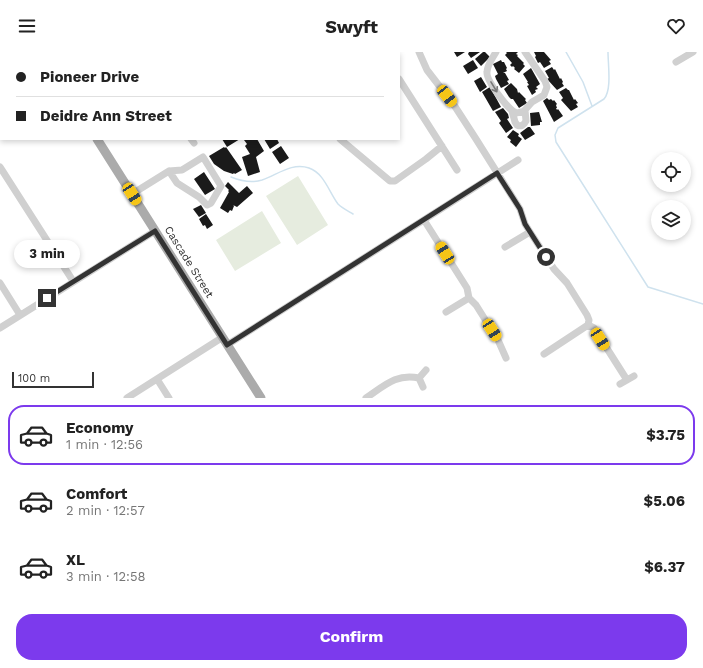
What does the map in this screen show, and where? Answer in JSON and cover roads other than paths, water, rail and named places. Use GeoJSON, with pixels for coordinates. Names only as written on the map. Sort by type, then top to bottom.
{"type":"FeatureCollection","features":[{"type":"Feature","properties":{"kind":"main road","name":"Cascade Street"},"geometry":{"type":"LineString","coordinates":[[98,140],[261,398]]}},
{"type":"Feature","properties":{"kind":"street"},"geometry":{"type":"LineString","coordinates":[[419,52],[427,70],[454,105],[520,209],[525,224],[530,232],[554,269],[568,283],[587,315],[589,320],[588,325]]}},
{"type":"Feature","properties":{"kind":"street"},"geometry":{"type":"LineString","coordinates":[[496,52],[487,68],[486,73],[496,91],[512,111],[517,125],[524,125],[526,121],[525,110]]}},
{"type":"Feature","properties":{"kind":"street"},"geometry":{"type":"LineString","coordinates":[[512,111],[517,113],[525,110],[532,102],[544,95],[547,87],[545,81],[525,52]]}},
{"type":"Feature","properties":{"kind":"street"},"geometry":{"type":"LineString","coordinates":[[676,62],[692,52]]}},
{"type":"Feature","properties":{"kind":"street"},"geometry":{"type":"LineString","coordinates":[[400,81],[457,170]]}},
{"type":"Feature","properties":{"kind":"street"},"geometry":{"type":"LineString","coordinates":[[341,140],[390,181],[394,181],[442,146]]}},
{"type":"Feature","properties":{"kind":"street"},"geometry":{"type":"LineString","coordinates":[[132,194],[169,171],[182,170],[203,157],[222,186],[207,205],[199,197],[176,183],[169,171]]}},
{"type":"Feature","properties":{"kind":"street"},"geometry":{"type":"LineString","coordinates":[[127,398],[157,379],[225,341],[424,220],[518,160]]}},
{"type":"Feature","properties":{"kind":"street"},"geometry":{"type":"LineString","coordinates":[[0,167],[73,281]]}},
{"type":"Feature","properties":{"kind":"street"},"geometry":{"type":"LineString","coordinates":[[424,220],[467,288],[469,298],[476,305],[498,340],[506,358]]}},
{"type":"Feature","properties":{"kind":"street"},"geometry":{"type":"LineString","coordinates":[[0,328],[155,231]]}},
{"type":"Feature","properties":{"kind":"street"},"geometry":{"type":"LineString","coordinates":[[505,247],[530,232]]}},
{"type":"Feature","properties":{"kind":"street"},"geometry":{"type":"LineString","coordinates":[[0,283],[20,315]]}},
{"type":"Feature","properties":{"kind":"street"},"geometry":{"type":"LineString","coordinates":[[446,312],[469,298]]}},
{"type":"Feature","properties":{"kind":"street"},"geometry":{"type":"LineString","coordinates":[[544,354],[588,325]]}},
{"type":"Feature","properties":{"kind":"street"},"geometry":{"type":"LineString","coordinates":[[588,325],[594,328],[624,382],[634,376]]}},
{"type":"Feature","properties":{"kind":"street"},"geometry":{"type":"LineString","coordinates":[[419,378],[426,370]]}},
{"type":"Feature","properties":{"kind":"street"},"geometry":{"type":"LineString","coordinates":[[366,398],[401,377],[412,376],[419,378]]}},
{"type":"Feature","properties":{"kind":"street"},"geometry":{"type":"LineString","coordinates":[[419,378],[423,387]]}},
{"type":"Feature","properties":{"kind":"street"},"geometry":{"type":"LineString","coordinates":[[157,379],[169,398]]}},
{"type":"Feature","properties":{"kind":"waterway"},"geometry":{"type":"LineString","coordinates":[[566,52],[583,82],[592,106]]}},
{"type":"Feature","properties":{"kind":"waterway"},"geometry":{"type":"LineString","coordinates":[[608,52],[609,84],[604,99],[558,128],[555,135],[556,142],[648,287],[703,304]]}},
{"type":"Feature","properties":{"kind":"waterway"},"geometry":{"type":"LineString","coordinates":[[231,177],[254,181],[262,180],[291,168],[309,168],[319,174],[338,204],[353,214]]}}]}
